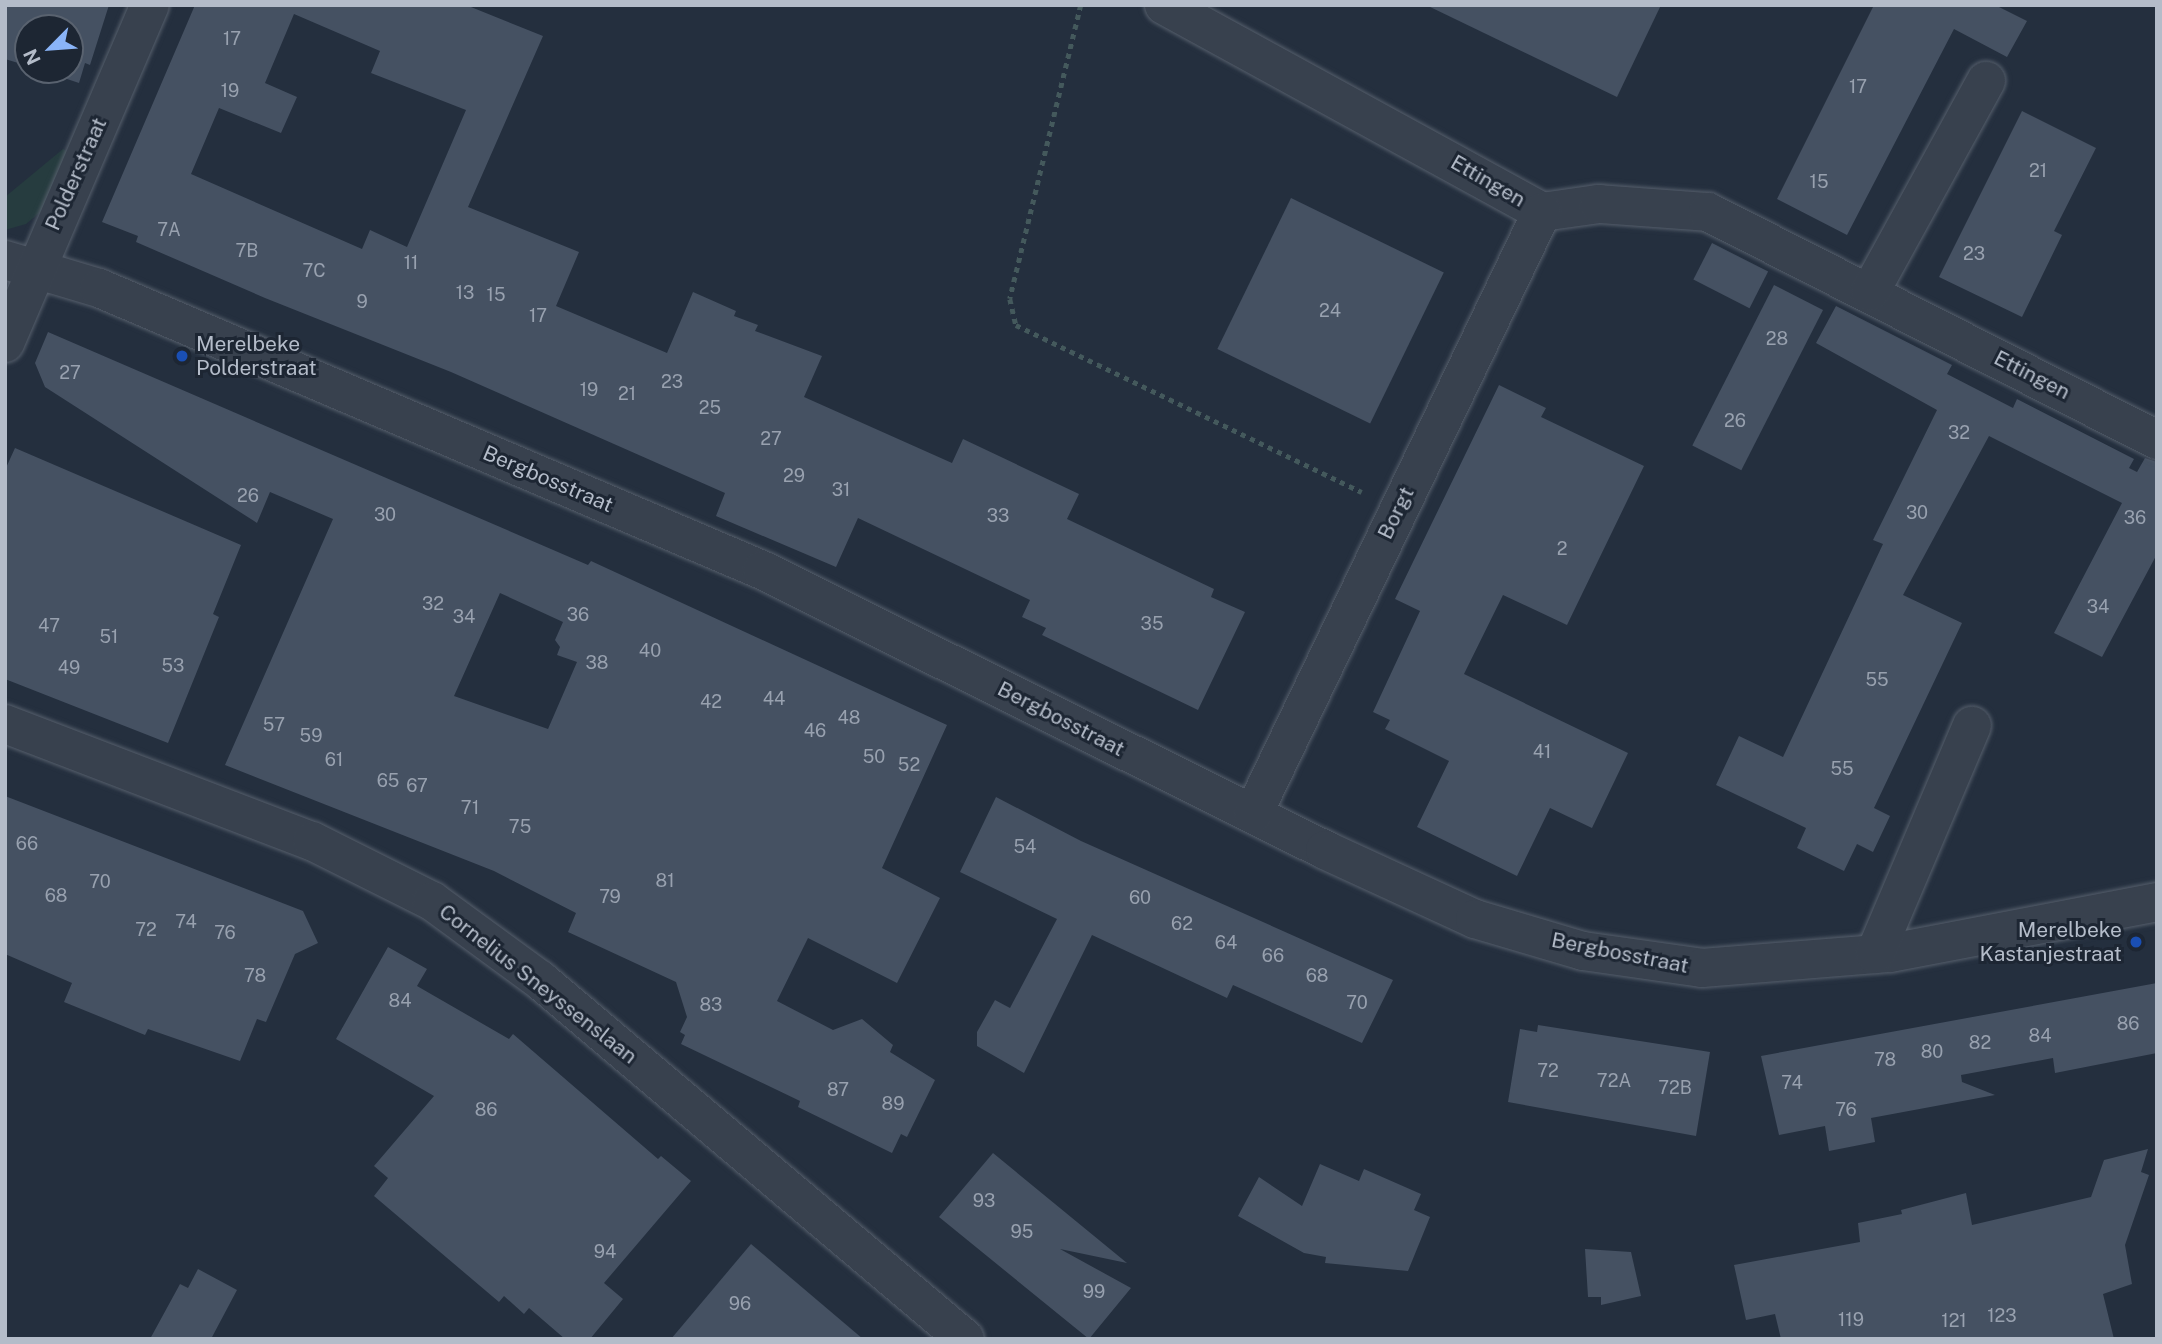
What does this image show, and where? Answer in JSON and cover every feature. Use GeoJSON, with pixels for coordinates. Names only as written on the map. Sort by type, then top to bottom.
{"type":"FeatureCollection","features":[{"type":"Feature","properties":{"kind":"street","name":"Polderstraat"},"geometry":{"type":"LineString","coordinates":[[5,343],[19,266],[150,5]]}},
{"type":"Feature","properties":{"kind":"street","name":"Ettingen"},"geometry":{"type":"LineString","coordinates":[[1164,5],[1542,212],[1599,204],[1708,212],[2157,440]]}},
{"type":"Feature","properties":{"kind":"street"},"geometry":{"type":"LineString","coordinates":[[1870,292],[1986,81]]}},
{"type":"Feature","properties":{"kind":"street","name":"Borgt"},"geometry":{"type":"LineString","coordinates":[[1253,814],[1542,212]]}},
{"type":"Feature","properties":{"kind":"street","name":"Bergbosstraat"},"geometry":{"type":"LineString","coordinates":[[19,266],[99,288],[762,570],[1253,814],[1475,919],[1583,951],[1702,968],[1875,954],[2157,902]]}},
{"type":"Feature","properties":{"kind":"street","name":"Cornelius Sneyssenslaan"},"geometry":{"type":"LineString","coordinates":[[5,724],[312,841],[432,901],[540,980],[965,1339]]}},
{"type":"Feature","properties":{"kind":"street"},"geometry":{"type":"LineString","coordinates":[[1875,954],[1972,726]]}},
{"type":"Feature","properties":{"kind":"path"},"geometry":{"type":"LineString","coordinates":[[1081,5],[1010,299],[1016,325],[1398,509]]}},
{"type":"Feature","properties":{"kind":"green space"},"geometry":{"type":"Polygon","coordinates":[[[63,149],[68,152],[44,209],[26,224],[5,230],[5,197],[63,149]]]}},
{"type":"Feature","properties":{"kind":"building"},"geometry":{"type":"Polygon","coordinates":[[[5,5],[109,5],[90,65],[85,63],[84,66],[84,14],[14,14],[14,62],[5,59],[5,5]]]}},
{"type":"Feature","properties":{"kind":"building"},"geometry":{"type":"Polygon","coordinates":[[[195,5],[466,5],[543,36],[468,207],[579,252],[556,306],[667,353],[693,292],[736,311],[734,316],[758,325],[755,331],[822,356],[804,397],[952,463],[963,439],[1079,494],[1067,519],[1214,589],[1211,597],[1245,612],[1198,710],[1042,635],[1046,628],[1022,617],[1030,600],[858,518],[836,567],[716,516],[725,493],[451,372],[265,298],[136,242],[138,236],[102,222],[195,5]],[[294,14],[265,83],[297,97],[281,133],[219,108],[191,174],[362,249],[370,230],[407,247],[466,110],[371,73],[380,51],[294,14]]]}},
{"type":"Feature","properties":{"kind":"building"},"geometry":{"type":"Polygon","coordinates":[[[1426,5],[1661,5],[1617,97],[1426,5]]]}},
{"type":"Feature","properties":{"kind":"building"},"geometry":{"type":"Polygon","coordinates":[[[1874,5],[1995,5],[2027,21],[2007,57],[1954,29],[1847,235],[1777,199],[1874,5]]]}},
{"type":"Feature","properties":{"kind":"building"},"geometry":{"type":"Polygon","coordinates":[[[2022,111],[2096,148],[2054,231],[2062,235],[2022,317],[1939,277],[2022,111]]]}},
{"type":"Feature","properties":{"kind":"building"},"geometry":{"type":"Polygon","coordinates":[[[1291,198],[1444,273],[1370,424],[1217,349],[1291,198]]]}},
{"type":"Feature","properties":{"kind":"building"},"geometry":{"type":"Polygon","coordinates":[[[1712,243],[1768,272],[1750,308],[1693,280],[1712,243]]]}},
{"type":"Feature","properties":{"kind":"building"},"geometry":{"type":"Polygon","coordinates":[[[1774,285],[1823,310],[1741,470],[1692,445],[1774,285]]]}},
{"type":"Feature","properties":{"kind":"building"},"geometry":{"type":"Polygon","coordinates":[[[1836,306],[1952,365],[1947,374],[2013,408],[2017,399],[2134,459],[2129,468],[2137,472],[2145,458],[2157,462],[2157,554],[2102,657],[2054,633],[2122,503],[1989,436],[1903,595],[1962,623],[1874,808],[1890,816],[1873,852],[1857,844],[1844,871],[1797,848],[1806,828],[1716,785],[1739,736],[1783,757],[1883,544],[1873,540],[1937,410],[1816,343],[1836,306]]]}},
{"type":"Feature","properties":{"kind":"building"},"geometry":{"type":"Polygon","coordinates":[[[48,332],[588,565],[591,561],[947,725],[882,868],[940,898],[897,983],[808,938],[777,1001],[833,1030],[862,1019],[893,1045],[890,1052],[935,1080],[907,1137],[901,1134],[892,1153],[798,1107],[800,1101],[681,1044],[685,1035],[680,1032],[687,1017],[676,982],[568,932],[576,913],[494,871],[225,765],[333,519],[270,492],[257,523],[45,387],[35,363],[48,332]],[[500,593],[454,696],[548,729],[577,662],[557,655],[560,647],[555,640],[563,622],[500,593]]]}},
{"type":"Feature","properties":{"kind":"building"},"geometry":{"type":"Polygon","coordinates":[[[1499,385],[1546,408],[1541,417],[1644,466],[1567,625],[1503,595],[1464,674],[1628,753],[1592,828],[1550,808],[1517,876],[1417,827],[1449,761],[1385,729],[1390,720],[1373,712],[1420,611],[1395,599],[1499,385]]]}},
{"type":"Feature","properties":{"kind":"building"},"geometry":{"type":"Polygon","coordinates":[[[15,448],[241,545],[213,614],[219,617],[168,743],[5,679],[5,470],[15,448]]]}},
{"type":"Feature","properties":{"kind":"building"},"geometry":{"type":"Polygon","coordinates":[[[5,796],[303,911],[318,943],[295,954],[266,1022],[257,1019],[240,1061],[148,1029],[145,1035],[64,1002],[72,983],[5,954],[5,796]]]}},
{"type":"Feature","properties":{"kind":"building"},"geometry":{"type":"Polygon","coordinates":[[[996,797],[1081,841],[1393,980],[1362,1043],[1233,985],[1227,998],[1092,935],[1024,1073],[977,1046],[977,1032],[995,1000],[1010,1008],[1057,919],[960,872],[996,797]]]}},
{"type":"Feature","properties":{"kind":"building"},"geometry":{"type":"Polygon","coordinates":[[[388,947],[427,969],[417,986],[509,1039],[513,1034],[658,1159],[661,1156],[691,1181],[604,1283],[623,1299],[590,1339],[565,1339],[529,1308],[524,1314],[504,1296],[499,1302],[374,1196],[388,1178],[374,1166],[434,1096],[336,1039],[388,947]]]}},
{"type":"Feature","properties":{"kind":"building"},"geometry":{"type":"Polygon","coordinates":[[[2157,983],[2157,1053],[2055,1073],[2053,1058],[1961,1075],[1962,1082],[1995,1095],[1871,1118],[1875,1142],[1829,1151],[1825,1126],[1779,1135],[1761,1056],[2157,983]]]}},
{"type":"Feature","properties":{"kind":"building"},"geometry":{"type":"Polygon","coordinates":[[[1538,1025],[1710,1052],[1696,1136],[1508,1102],[1520,1029],[1537,1032],[1538,1025]]]}},
{"type":"Feature","properties":{"kind":"building"},"geometry":{"type":"Polygon","coordinates":[[[2148,1149],[2141,1172],[2149,1175],[2125,1245],[2132,1284],[2103,1294],[2114,1339],[1781,1339],[1775,1314],[1746,1320],[1734,1265],[1860,1242],[1858,1223],[1902,1214],[1901,1210],[1966,1193],[1972,1225],[2091,1197],[2104,1160],[2148,1149]]]}},
{"type":"Feature","properties":{"kind":"building"},"geometry":{"type":"Polygon","coordinates":[[[993,1153],[1127,1263],[1060,1249],[1131,1288],[1089,1339],[939,1217],[993,1153]]]}},
{"type":"Feature","properties":{"kind":"building"},"geometry":{"type":"Polygon","coordinates":[[[1320,1164],[1359,1181],[1364,1169],[1421,1194],[1414,1210],[1430,1217],[1408,1271],[1325,1263],[1326,1257],[1304,1253],[1238,1216],[1259,1177],[1302,1206],[1320,1164]]]}},
{"type":"Feature","properties":{"kind":"building"},"geometry":{"type":"Polygon","coordinates":[[[751,1244],[863,1339],[671,1339],[751,1244]]]}},
{"type":"Feature","properties":{"kind":"building"},"geometry":{"type":"Polygon","coordinates":[[[1585,1249],[1631,1252],[1641,1296],[1601,1305],[1601,1297],[1588,1297],[1585,1249]]]}},
{"type":"Feature","properties":{"kind":"building"},"geometry":{"type":"Polygon","coordinates":[[[198,1269],[237,1290],[211,1339],[150,1339],[180,1284],[188,1288],[198,1269]]]}},
{"type":"Feature","properties":{"kind":"place","name":"Merelbeke Polderstraat"},"geometry":{"type":"Point","coordinates":[182,356]}},
{"type":"Feature","properties":{"kind":"place","name":"Merelbeke Kastanjestraat"},"geometry":{"type":"Point","coordinates":[2136,942]}}]}
